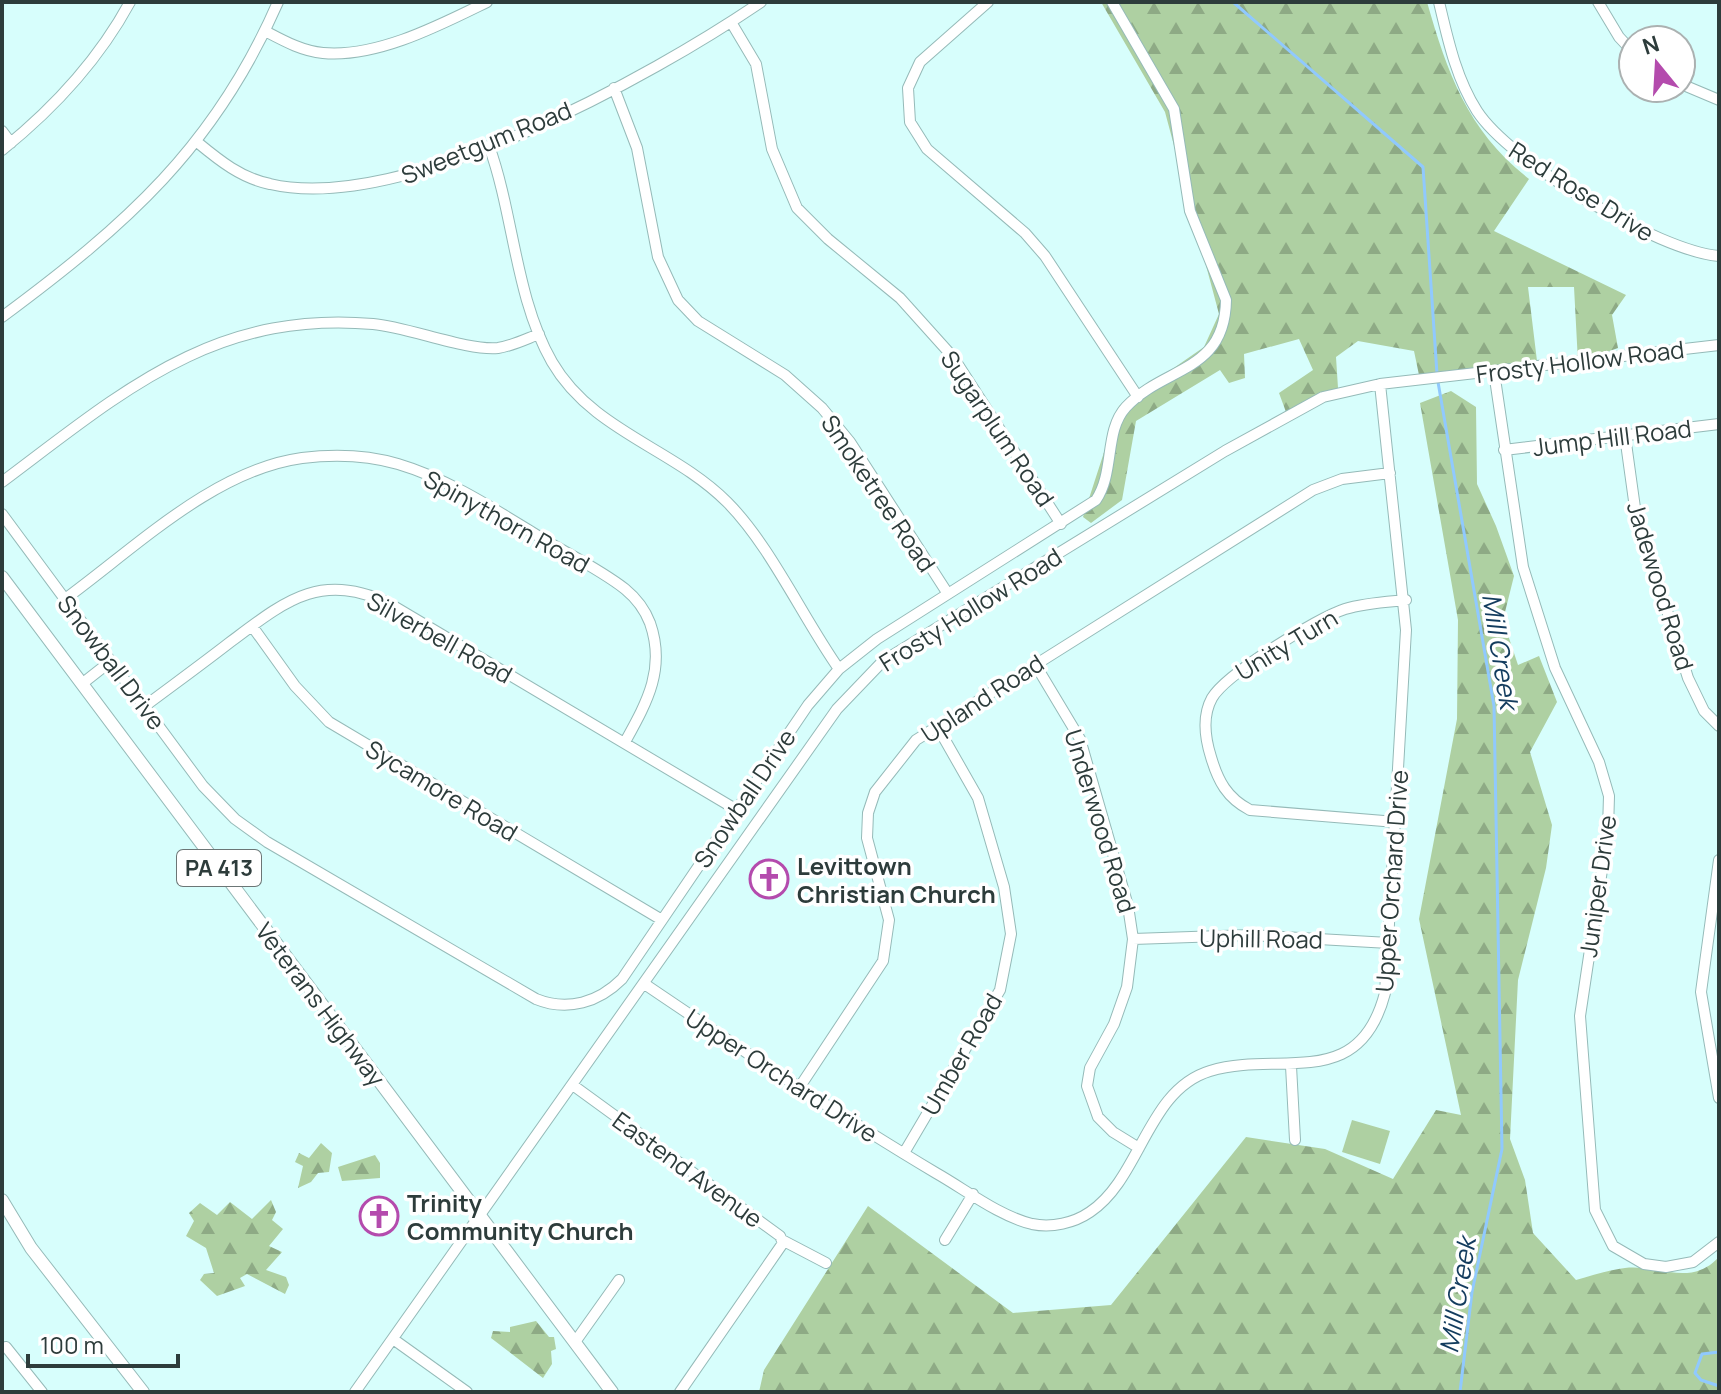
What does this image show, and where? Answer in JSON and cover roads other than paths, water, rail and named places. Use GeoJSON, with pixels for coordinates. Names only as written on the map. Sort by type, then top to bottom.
{"type":"FeatureCollection","features":[{"type":"Feature","properties":{"kind":"main road","name":"Veterans Highway"},"geometry":{"type":"LineString","coordinates":[[2,577],[612,1392]]}},
{"type":"Feature","properties":{"kind":"main road"},"geometry":{"type":"LineString","coordinates":[[2,1200],[31,1248],[143,1392]]}},
{"type":"Feature","properties":{"kind":"street"},"geometry":{"type":"LineString","coordinates":[[2,131],[6,147],[69,89],[113,31],[128,2]]}},
{"type":"Feature","properties":{"kind":"street"},"geometry":{"type":"LineString","coordinates":[[2,317],[128,217],[197,142],[265,31],[278,2]]}},
{"type":"Feature","properties":{"kind":"street","name":"Sweetgum Road"},"geometry":{"type":"LineString","coordinates":[[197,142],[249,178],[308,189],[382,183],[489,146],[614,88],[761,2]]}},
{"type":"Feature","properties":{"kind":"street"},"geometry":{"type":"LineString","coordinates":[[988,2],[920,62],[908,88],[910,122],[927,149],[1025,233],[1045,256],[1138,397]]}},
{"type":"Feature","properties":{"kind":"street","name":"Snowball Drive"},"geometry":{"type":"LineString","coordinates":[[2,514],[203,786],[235,819],[267,842],[536,999],[572,1005],[605,994],[622,979],[808,705],[839,669],[877,639],[1096,500],[1103,489],[1118,421],[1127,406],[1209,352],[1222,329],[1226,300],[1190,211],[1174,109],[1112,2]]}},
{"type":"Feature","properties":{"kind":"street","name":"Red Rose Drive"},"geometry":{"type":"LineString","coordinates":[[1439,2],[1458,73],[1476,110],[1497,137],[1566,186],[1656,237],[1719,256]]}},
{"type":"Feature","properties":{"kind":"street"},"geometry":{"type":"LineString","coordinates":[[1598,2],[1617,34]]}},
{"type":"Feature","properties":{"kind":"street"},"geometry":{"type":"LineString","coordinates":[[265,31],[303,49],[321,53],[355,51],[417,32],[484,3]]}},
{"type":"Feature","properties":{"kind":"street","name":"Sugarplum Road"},"geometry":{"type":"LineString","coordinates":[[731,22],[756,64],[772,149],[797,208],[828,239],[900,298],[940,341],[970,379],[1061,524]]}},
{"type":"Feature","properties":{"kind":"street","name":"Smoketree Road"},"geometry":{"type":"LineString","coordinates":[[614,88],[637,148],[658,257],[678,300],[711,330],[785,375],[831,418],[948,594]]}},
{"type":"Feature","properties":{"kind":"street"},"geometry":{"type":"LineString","coordinates":[[1697,91],[1719,100]]}},
{"type":"Feature","properties":{"kind":"street"},"geometry":{"type":"LineString","coordinates":[[489,146],[505,194],[539,334],[560,373],[591,408],[691,472],[737,513],[839,669]]}},
{"type":"Feature","properties":{"kind":"street"},"geometry":{"type":"LineString","coordinates":[[2,482],[140,380],[187,355],[237,336],[302,324],[373,324],[498,348],[539,334]]}},
{"type":"Feature","properties":{"kind":"street","name":"Frosty Hollow Road"},"geometry":{"type":"LineString","coordinates":[[355,1392],[646,985],[837,709],[883,661],[1293,412],[1323,397],[1380,384],[1719,345]]}},
{"type":"Feature","properties":{"kind":"street","name":"Juniper Drive"},"geometry":{"type":"LineString","coordinates":[[1494,372],[1523,567],[1555,668],[1599,762],[1609,796],[1608,830],[1580,1016],[1595,1210],[1613,1246],[1644,1264],[1666,1267],[1693,1262],[1719,1242]]}},
{"type":"Feature","properties":{"kind":"street","name":"Upper Orchard Drive"},"geometry":{"type":"LineString","coordinates":[[646,985],[799,1088],[973,1194],[1030,1223],[1055,1225],[1092,1211],[1110,1195],[1172,1097],[1194,1078],[1223,1068],[1291,1066],[1321,1063],[1337,1057],[1368,1031],[1385,993],[1389,943],[1406,600],[1380,384]]}},
{"type":"Feature","properties":{"kind":"street","name":"Jump Hill Road"},"geometry":{"type":"LineString","coordinates":[[1504,450],[1719,424]]}},
{"type":"Feature","properties":{"kind":"street","name":"Jadewood Road"},"geometry":{"type":"LineString","coordinates":[[1625,436],[1637,516],[1688,678],[1704,711],[1719,726]]}},
{"type":"Feature","properties":{"kind":"street","name":"Spinythorn Road"},"geometry":{"type":"LineString","coordinates":[[65,599],[194,503],[247,474],[293,460],[338,456],[398,464],[443,481],[502,514],[615,581],[635,598],[649,622],[656,645],[656,676],[625,742]]}},
{"type":"Feature","properties":{"kind":"street","name":"Upland Road"},"geometry":{"type":"LineString","coordinates":[[799,1088],[870,985],[888,946],[889,920],[867,838],[870,804],[903,754],[937,726],[1313,490],[1342,479],[1390,473]]}},
{"type":"Feature","properties":{"kind":"street","name":"Silverbell Road"},"geometry":{"type":"LineString","coordinates":[[145,706],[252,626],[303,594],[336,589],[360,591],[390,604],[737,810]]}},
{"type":"Feature","properties":{"kind":"street","name":"Unity Turn"},"geometry":{"type":"LineString","coordinates":[[1396,822],[1250,810],[1230,796],[1221,784],[1205,731],[1212,697],[1228,678],[1336,612],[1362,605],[1406,600]]}},
{"type":"Feature","properties":{"kind":"street","name":"Sycamore Road"},"geometry":{"type":"LineString","coordinates":[[252,626],[295,686],[329,722],[662,920]]}},
{"type":"Feature","properties":{"kind":"street"},"geometry":{"type":"LineString","coordinates":[[83,683],[111,661]]}},
{"type":"Feature","properties":{"kind":"street","name":"Underwood Road"},"geometry":{"type":"LineString","coordinates":[[1035,664],[1080,739],[1128,906],[1133,939],[1123,1002],[1090,1068],[1087,1086],[1098,1117],[1113,1132],[1139,1148]]}},
{"type":"Feature","properties":{"kind":"street","name":"Umber Road"},"geometry":{"type":"LineString","coordinates":[[904,1153],[1000,990],[1009,953],[1010,915],[978,798],[937,726]]}},
{"type":"Feature","properties":{"kind":"street"},"geometry":{"type":"LineString","coordinates":[[1719,860],[1701,992],[1719,1098]]}},
{"type":"Feature","properties":{"kind":"street","name":"Uphill Road"},"geometry":{"type":"LineString","coordinates":[[1133,939],[1250,935],[1389,943]]}},
{"type":"Feature","properties":{"kind":"street"},"geometry":{"type":"LineString","coordinates":[[1291,1066],[1295,1140]]}},
{"type":"Feature","properties":{"kind":"street","name":"Eastend Avenue"},"geometry":{"type":"LineString","coordinates":[[574,1086],[782,1240],[774,1260],[680,1392]]}},
{"type":"Feature","properties":{"kind":"street"},"geometry":{"type":"LineString","coordinates":[[945,1240],[973,1194]]}},
{"type":"Feature","properties":{"kind":"street"},"geometry":{"type":"LineString","coordinates":[[782,1240],[826,1263]]}},
{"type":"Feature","properties":{"kind":"street"},"geometry":{"type":"LineString","coordinates":[[575,1342],[619,1280]]}},
{"type":"Feature","properties":{"kind":"street"},"geometry":{"type":"LineString","coordinates":[[393,1339],[467,1392]]}},
{"type":"Feature","properties":{"kind":"street"},"geometry":{"type":"LineString","coordinates":[[6,1347],[42,1392]]}},
{"type":"Feature","properties":{"kind":"waterway","name":"Mill Creek"},"geometry":{"type":"LineString","coordinates":[[1233,2],[1423,167],[1437,374]]}},
{"type":"Feature","properties":{"kind":"waterway","name":"Mill Creek"},"geometry":{"type":"LineString","coordinates":[[1438,382],[1494,706],[1502,1149],[1472,1292],[1460,1392]]}},
{"type":"Feature","properties":{"kind":"waterway","name":"Mill Creek"},"geometry":{"type":"LineString","coordinates":[[1719,1352],[1702,1354],[1695,1373],[1701,1380],[1719,1386]]}},
{"type":"Feature","properties":{"kind":"place","name":"Levittown Christian Church"},"geometry":{"type":"Point","coordinates":[769,879]}},
{"type":"Feature","properties":{"kind":"place","name":"Trinity Community Church"},"geometry":{"type":"Point","coordinates":[379,1216]}}]}
